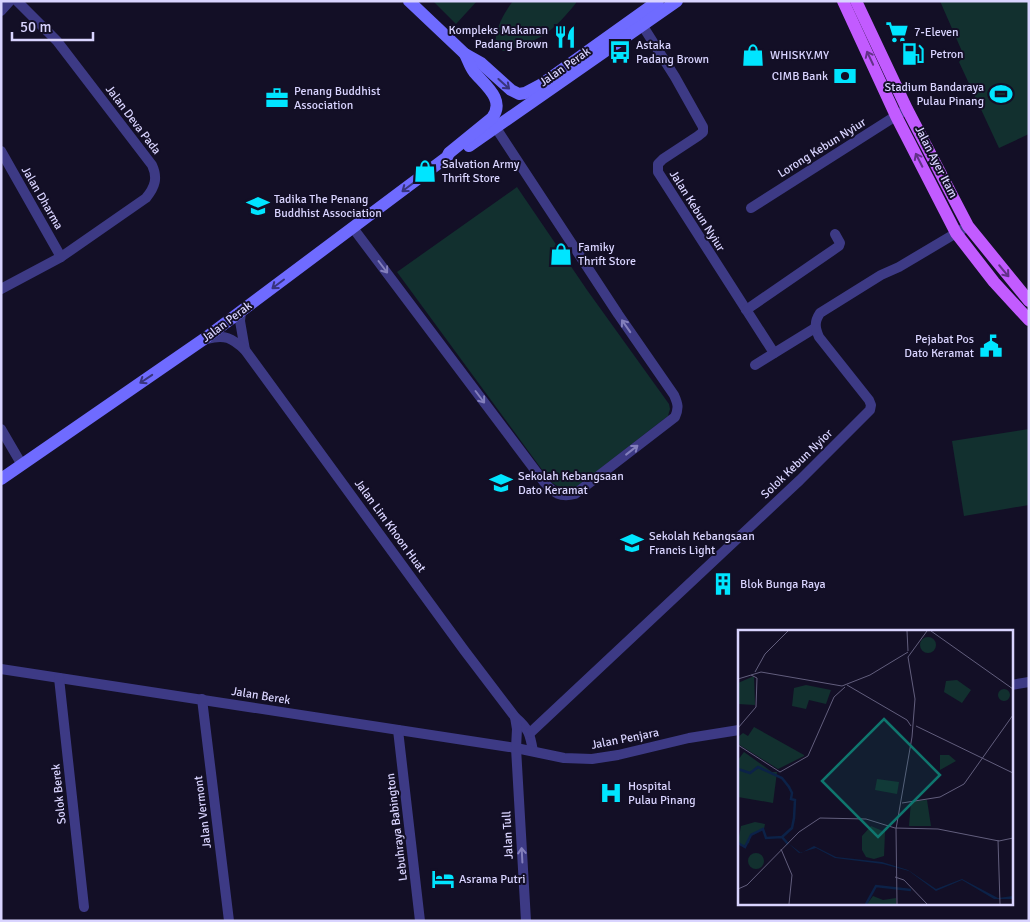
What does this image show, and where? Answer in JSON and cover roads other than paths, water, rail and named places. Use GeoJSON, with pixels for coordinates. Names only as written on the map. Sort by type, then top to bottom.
{"type":"FeatureCollection","features":[{"type":"Feature","properties":{"kind":"main road"},"geometry":{"type":"LineString","coordinates":[[409,1],[465,54]]}},
{"type":"Feature","properties":{"kind":"main road","name":"Jalan Perak"},"geometry":{"type":"LineString","coordinates":[[1,479],[204,339],[448,158],[496,128],[636,21],[658,1]]}},
{"type":"Feature","properties":{"kind":"main road","name":"Jalan Perak"},"geometry":{"type":"LineString","coordinates":[[465,54],[481,63],[511,90],[519,94],[525,93],[542,84],[636,21],[677,1]]}},
{"type":"Feature","properties":{"kind":"main road","name":"Jalan Ayer Itam"},"geometry":{"type":"LineString","coordinates":[[843,1],[902,112],[968,226],[1029,301]]}},
{"type":"Feature","properties":{"kind":"main road","name":"Jalan Ayer Itam"},"geometry":{"type":"LineString","coordinates":[[856,1],[902,112],[956,233],[994,282],[1029,320]]}},
{"type":"Feature","properties":{"kind":"main road","name":"Jalan Perak"},"geometry":{"type":"LineString","coordinates":[[448,158],[449,153],[492,118],[496,112],[497,103],[492,92],[473,70],[465,54]]}},
{"type":"Feature","properties":{"kind":"street"},"geometry":{"type":"LineString","coordinates":[[1,11],[10,1]]}},
{"type":"Feature","properties":{"kind":"street","name":"Jalan Deva Pada"},"geometry":{"type":"LineString","coordinates":[[1,289],[61,257],[146,198],[152,191],[156,174],[152,165],[57,41],[17,1]]}},
{"type":"Feature","properties":{"kind":"street","name":"Jalan Kebun Nyiur"},"geometry":{"type":"LineString","coordinates":[[636,21],[703,127],[703,132],[663,159],[658,164],[658,172],[774,353]]}},
{"type":"Feature","properties":{"kind":"street","name":"Lorong Kebun Nyiur"},"geometry":{"type":"LineString","coordinates":[[751,208],[902,112]]}},
{"type":"Feature","properties":{"kind":"street"},"geometry":{"type":"LineString","coordinates":[[353,228],[544,482],[559,496],[575,494],[675,417],[679,408],[678,403],[496,128]]}},
{"type":"Feature","properties":{"kind":"street","name":"Jalan Dharma"},"geometry":{"type":"LineString","coordinates":[[1,151],[61,257]]}},
{"type":"Feature","properties":{"kind":"street"},"geometry":{"type":"LineString","coordinates":[[756,365],[815,328],[815,320],[820,313],[880,275],[899,267],[968,226]]}},
{"type":"Feature","properties":{"kind":"street"},"geometry":{"type":"LineString","coordinates":[[746,310],[839,246],[840,243],[835,234]]}},
{"type":"Feature","properties":{"kind":"street","name":"Jalan Lim Khoon Huat"},"geometry":{"type":"LineString","coordinates":[[241,312],[240,321],[245,350]]}},
{"type":"Feature","properties":{"kind":"street","name":"Solok Kebun Nyior"},"geometry":{"type":"LineString","coordinates":[[530,733],[800,480],[870,410],[869,400],[819,337],[815,328]]}},
{"type":"Feature","properties":{"kind":"street","name":"Jalan Lim Khoon Huat"},"geometry":{"type":"LineString","coordinates":[[204,339],[219,336],[227,338],[245,350],[464,650],[515,717],[526,726],[530,733]]}},
{"type":"Feature","properties":{"kind":"street"},"geometry":{"type":"LineString","coordinates":[[1,429],[22,465]]}},
{"type":"Feature","properties":{"kind":"street","name":"Jalan Berek"},"geometry":{"type":"LineString","coordinates":[[1,669],[516,748]]}},
{"type":"Feature","properties":{"kind":"street","name":"Solok Berek"},"geometry":{"type":"LineString","coordinates":[[59,678],[84,907]]}},
{"type":"Feature","properties":{"kind":"street"},"geometry":{"type":"LineString","coordinates":[[1012,685],[1029,682]]}},
{"type":"Feature","properties":{"kind":"street","name":"Jalan Vermont"},"geometry":{"type":"LineString","coordinates":[[202,700],[229,921]]}},
{"type":"Feature","properties":{"kind":"street"},"geometry":{"type":"LineString","coordinates":[[515,717],[518,728],[516,748]]}},
{"type":"Feature","properties":{"kind":"street","name":"Lebuhraya Babington"},"geometry":{"type":"LineString","coordinates":[[398,730],[420,921]]}},
{"type":"Feature","properties":{"kind":"street","name":"Jalan Penjara"},"geometry":{"type":"LineString","coordinates":[[516,748],[564,758],[592,759],[618,755],[689,738],[738,730]]}},
{"type":"Feature","properties":{"kind":"street"},"geometry":{"type":"LineString","coordinates":[[530,733],[533,751]]}},
{"type":"Feature","properties":{"kind":"street","name":"Jalan Tull"},"geometry":{"type":"LineString","coordinates":[[516,748],[526,921]]}},
{"type":"Feature","properties":{"kind":"place","name":"7-Eleven"},"geometry":{"type":"Point","coordinates":[897,32]}},
{"type":"Feature","properties":{"kind":"place","name":"Kompleks Makanan Padang Brown"},"geometry":{"type":"Point","coordinates":[565,37]}},
{"type":"Feature","properties":{"kind":"place","name":"Astaka Padang Brown"},"geometry":{"type":"Point","coordinates":[620,52]}},
{"type":"Feature","properties":{"kind":"place","name":"Petron"},"geometry":{"type":"Point","coordinates":[913,54]}},
{"type":"Feature","properties":{"kind":"place","name":"WHISKY.MY"},"geometry":{"type":"Point","coordinates":[753,55]}},
{"type":"Feature","properties":{"kind":"place","name":"CIMB Bank"},"geometry":{"type":"Point","coordinates":[845,76]}},
{"type":"Feature","properties":{"kind":"place","name":"Stadium Bandaraya Pulau Pinang"},"geometry":{"type":"Point","coordinates":[1001,94]}},
{"type":"Feature","properties":{"kind":"place","name":"Penang Buddhist Association"},"geometry":{"type":"Point","coordinates":[277,98]}},
{"type":"Feature","properties":{"kind":"place","name":"Salvation Army Thrift Store"},"geometry":{"type":"Point","coordinates":[425,171]}},
{"type":"Feature","properties":{"kind":"place","name":"Tadika The Penang Buddhist Association"},"geometry":{"type":"Point","coordinates":[258,206]}},
{"type":"Feature","properties":{"kind":"place","name":"Famiky Thrift Store"},"geometry":{"type":"Point","coordinates":[561,254]}},
{"type":"Feature","properties":{"kind":"place","name":"Pejabat Pos Dato Keramat"},"geometry":{"type":"Point","coordinates":[991,346]}},
{"type":"Feature","properties":{"kind":"place","name":"Sekolah Kebangsaan Dato Keramat"},"geometry":{"type":"Point","coordinates":[501,483]}},
{"type":"Feature","properties":{"kind":"place","name":"Sekolah Kebangsaan Francis Light"},"geometry":{"type":"Point","coordinates":[632,543]}},
{"type":"Feature","properties":{"kind":"place","name":"Blok Bunga Raya"},"geometry":{"type":"Point","coordinates":[723,584]}},
{"type":"Feature","properties":{"kind":"place","name":"Hospital Pulau Pinang"},"geometry":{"type":"Point","coordinates":[611,793]}},
{"type":"Feature","properties":{"kind":"place","name":"Asrama Putri"},"geometry":{"type":"Point","coordinates":[443,879]}}]}
